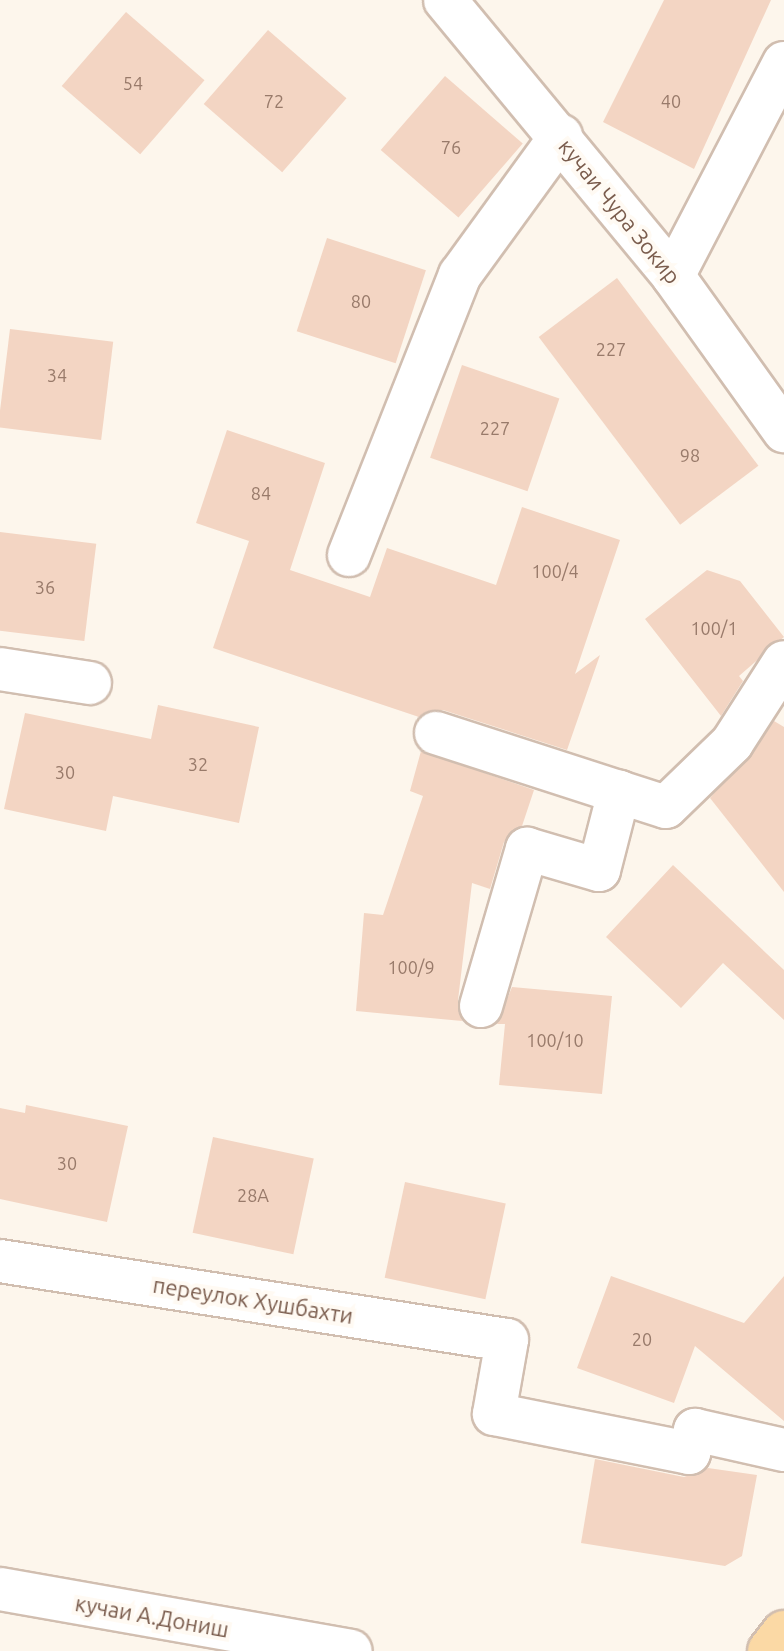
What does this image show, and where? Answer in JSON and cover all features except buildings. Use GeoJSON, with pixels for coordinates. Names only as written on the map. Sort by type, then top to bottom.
{"type":"FeatureCollection","features":[{"type":"Feature","properties":{"kind":"main road"},"geometry":{"type":"LineString","coordinates":[[770,1651],[784,1633]]}},
{"type":"Feature","properties":{"kind":"street","name":"кучаи Чура Зокир"},"geometry":{"type":"LineString","coordinates":[[445,0],[561,136],[673,276],[784,431]]}},
{"type":"Feature","properties":{"kind":"street"},"geometry":{"type":"LineString","coordinates":[[673,276],[784,63]]}},
{"type":"Feature","properties":{"kind":"street"},"geometry":{"type":"LineString","coordinates":[[349,555],[460,275],[561,136]]}},
{"type":"Feature","properties":{"kind":"street"},"geometry":{"type":"LineString","coordinates":[[436,733],[666,807],[732,743],[784,662]]}},
{"type":"Feature","properties":{"kind":"street"},"geometry":{"type":"LineString","coordinates":[[0,669],[90,683]]}},
{"type":"Feature","properties":{"kind":"street"},"geometry":{"type":"LineString","coordinates":[[481,1006],[527,849],[599,870],[619,792]]}},
{"type":"Feature","properties":{"kind":"street","name":"переулок Хушбахти"},"geometry":{"type":"LineString","coordinates":[[0,1261],[507,1340],[494,1414],[689,1453],[695,1430],[784,1450]]}},
{"type":"Feature","properties":{"kind":"street","name":"кучаи А.Дониш"},"geometry":{"type":"LineString","coordinates":[[0,1589],[351,1651]]}}]}
